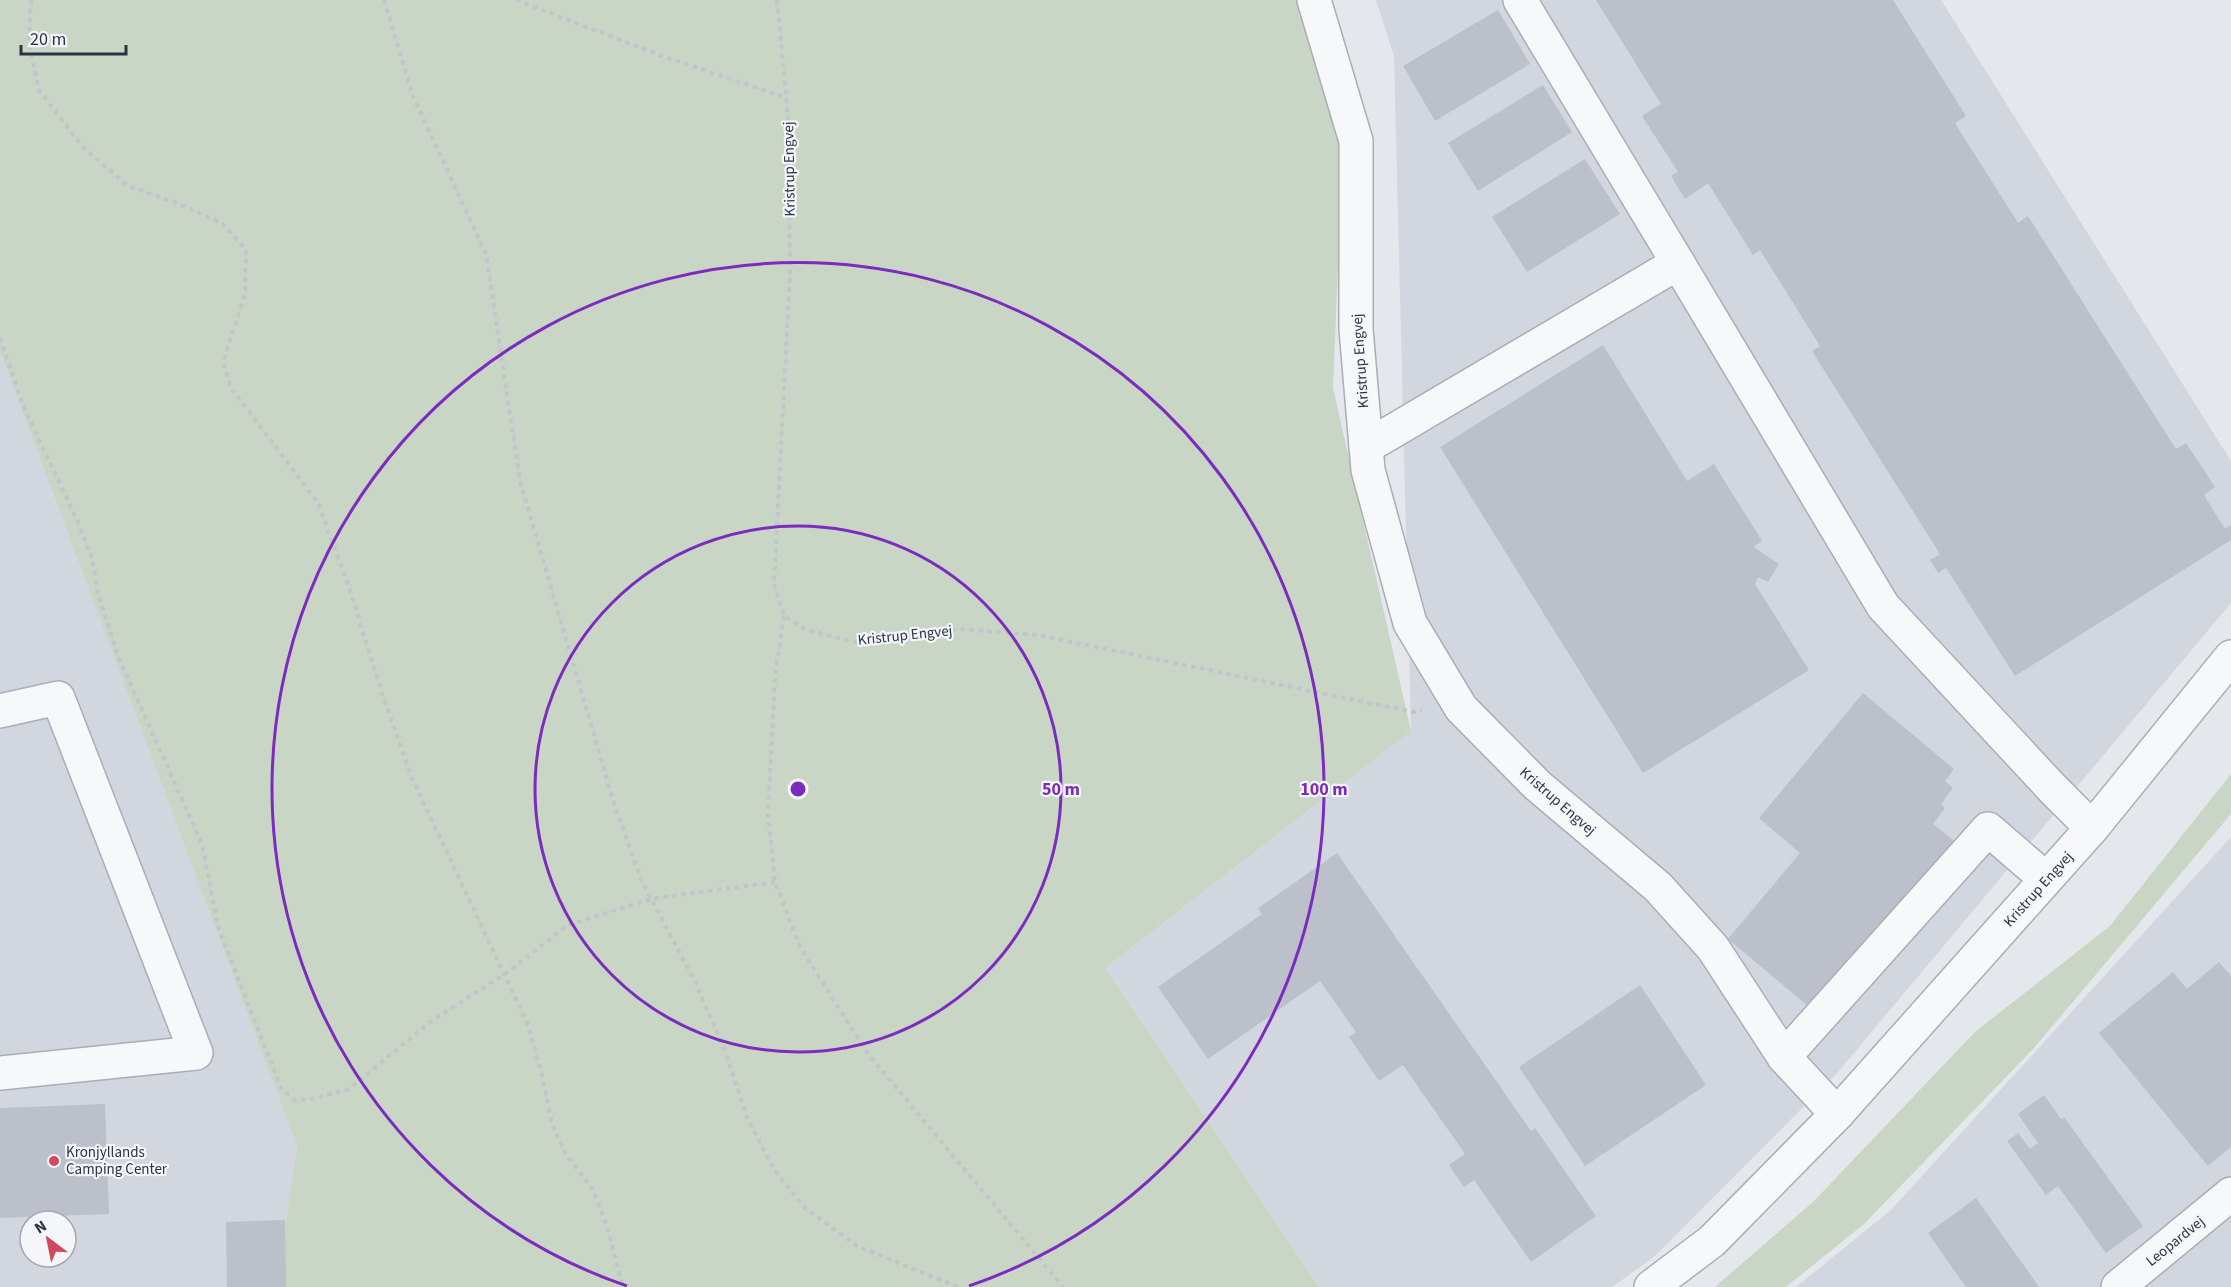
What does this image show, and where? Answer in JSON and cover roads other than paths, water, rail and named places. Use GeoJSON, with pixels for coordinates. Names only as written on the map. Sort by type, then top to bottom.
{"type":"FeatureCollection","features":[{"type":"Feature","properties":{"kind":"street","name":"Kristrup Engvej"},"geometry":{"type":"LineString","coordinates":[[1314,0],[1356,141],[1356,328],[1368,470],[1410,623],[1461,708],[1537,785],[1659,887],[1713,948],[1785,1057],[1838,1114]]}},
{"type":"Feature","properties":{"kind":"street"},"geometry":{"type":"LineString","coordinates":[[1520,0],[1883,606],[2092,828]]}},
{"type":"Feature","properties":{"kind":"street"},"geometry":{"type":"LineString","coordinates":[[1366,447],[1678,263]]}},
{"type":"Feature","properties":{"kind":"street","name":"Kristrup Engvej"},"geometry":{"type":"LineString","coordinates":[[1652,1287],[1712,1240],[1838,1114],[2092,828],[2231,657]]}},
{"type":"Feature","properties":{"kind":"street"},"geometry":{"type":"LineString","coordinates":[[0,711],[58,698],[196,1053],[0,1073]]}},
{"type":"Feature","properties":{"kind":"street"},"geometry":{"type":"LineString","coordinates":[[1785,1057],[1988,829],[2046,879]]}},
{"type":"Feature","properties":{"kind":"street","name":"Leopardvej"},"geometry":{"type":"LineString","coordinates":[[2118,1287],[2231,1194]]}},
{"type":"Feature","properties":{"kind":"place","name":"Kronjyllands Camping Center"},"geometry":{"type":"Point","coordinates":[54,1161]}}]}
